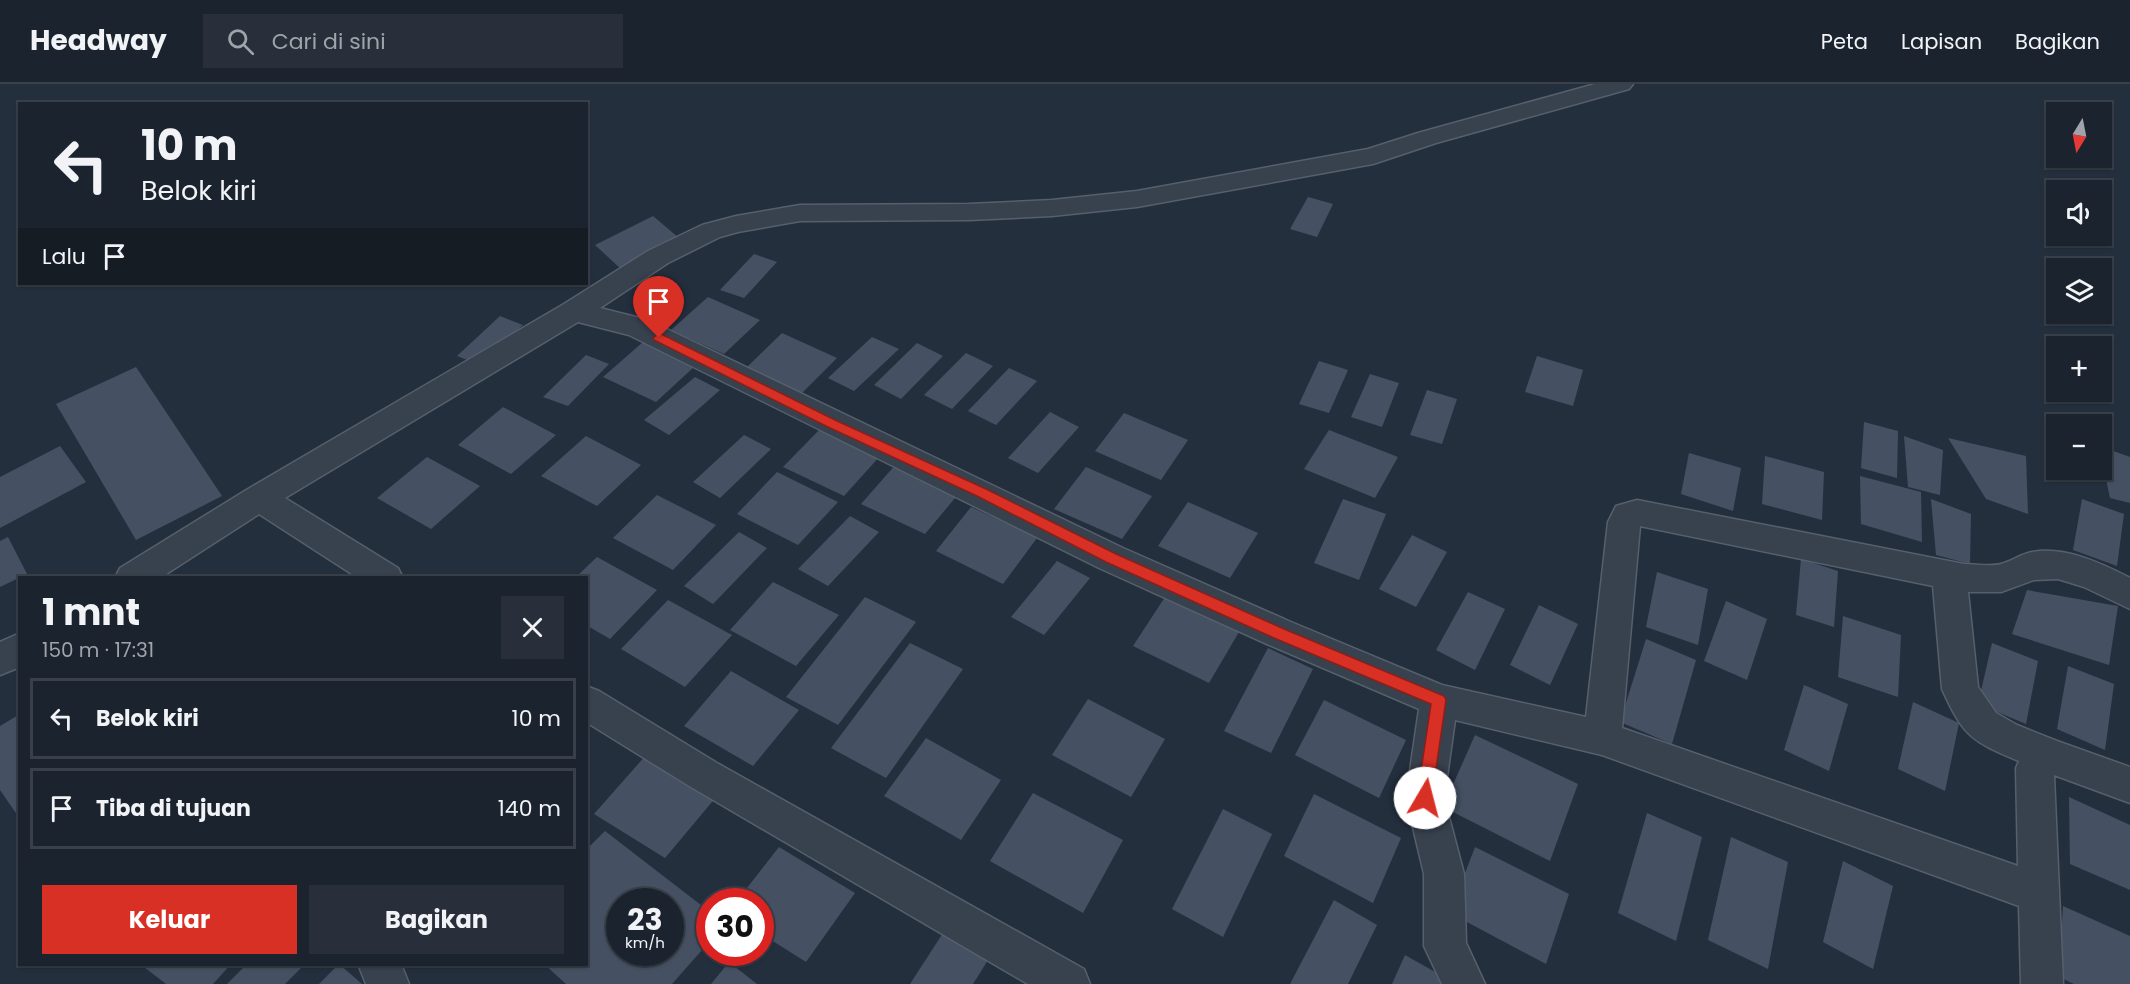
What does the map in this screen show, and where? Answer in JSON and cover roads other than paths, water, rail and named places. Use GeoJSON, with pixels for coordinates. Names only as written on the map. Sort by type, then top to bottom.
{"type":"FeatureCollection","features":[{"type":"Feature","properties":{"kind":"street"},"geometry":{"type":"LineString","coordinates":[[135,576],[259,498],[574,311],[683,242],[736,224],[800,213],[927,214],[1052,208],[1137,199],[1373,156],[1426,138],[1622,84]]}},
{"type":"Feature","properties":{"kind":"street"},"geometry":{"type":"LineString","coordinates":[[574,311],[638,327],[832,424],[981,493],[1111,558],[1279,633],[1439,700],[1602,738],[2039,893]]}},
{"type":"Feature","properties":{"kind":"street"},"geometry":{"type":"LineString","coordinates":[[259,498],[383,576]]}},
{"type":"Feature","properties":{"kind":"street"},"geometry":{"type":"LineString","coordinates":[[1602,738],[1624,522],[1628,515],[1637,513],[1949,575],[1992,579],[2008,576],[2032,566],[2052,566],[2096,576],[2130,595]]}},
{"type":"Feature","properties":{"kind":"street"},"geometry":{"type":"LineString","coordinates":[[1949,575],[1960,689],[1971,710],[1983,725],[2004,737],[2050,756],[2130,784]]}},
{"type":"Feature","properties":{"kind":"street"},"geometry":{"type":"LineString","coordinates":[[0,660],[18,649]]}},
{"type":"Feature","properties":{"kind":"street"},"geometry":{"type":"LineString","coordinates":[[1439,700],[1425,798],[1444,874],[1445,946],[1464,984]]}},
{"type":"Feature","properties":{"kind":"street"},"geometry":{"type":"LineString","coordinates":[[588,703],[704,775],[1069,984]]}},
{"type":"Feature","properties":{"kind":"street"},"geometry":{"type":"LineString","coordinates":[[2042,984],[2035,768],[2041,758],[2050,756]]}},
{"type":"Feature","properties":{"kind":"street"},"geometry":{"type":"LineString","coordinates":[[380,966],[388,984]]}}]}
